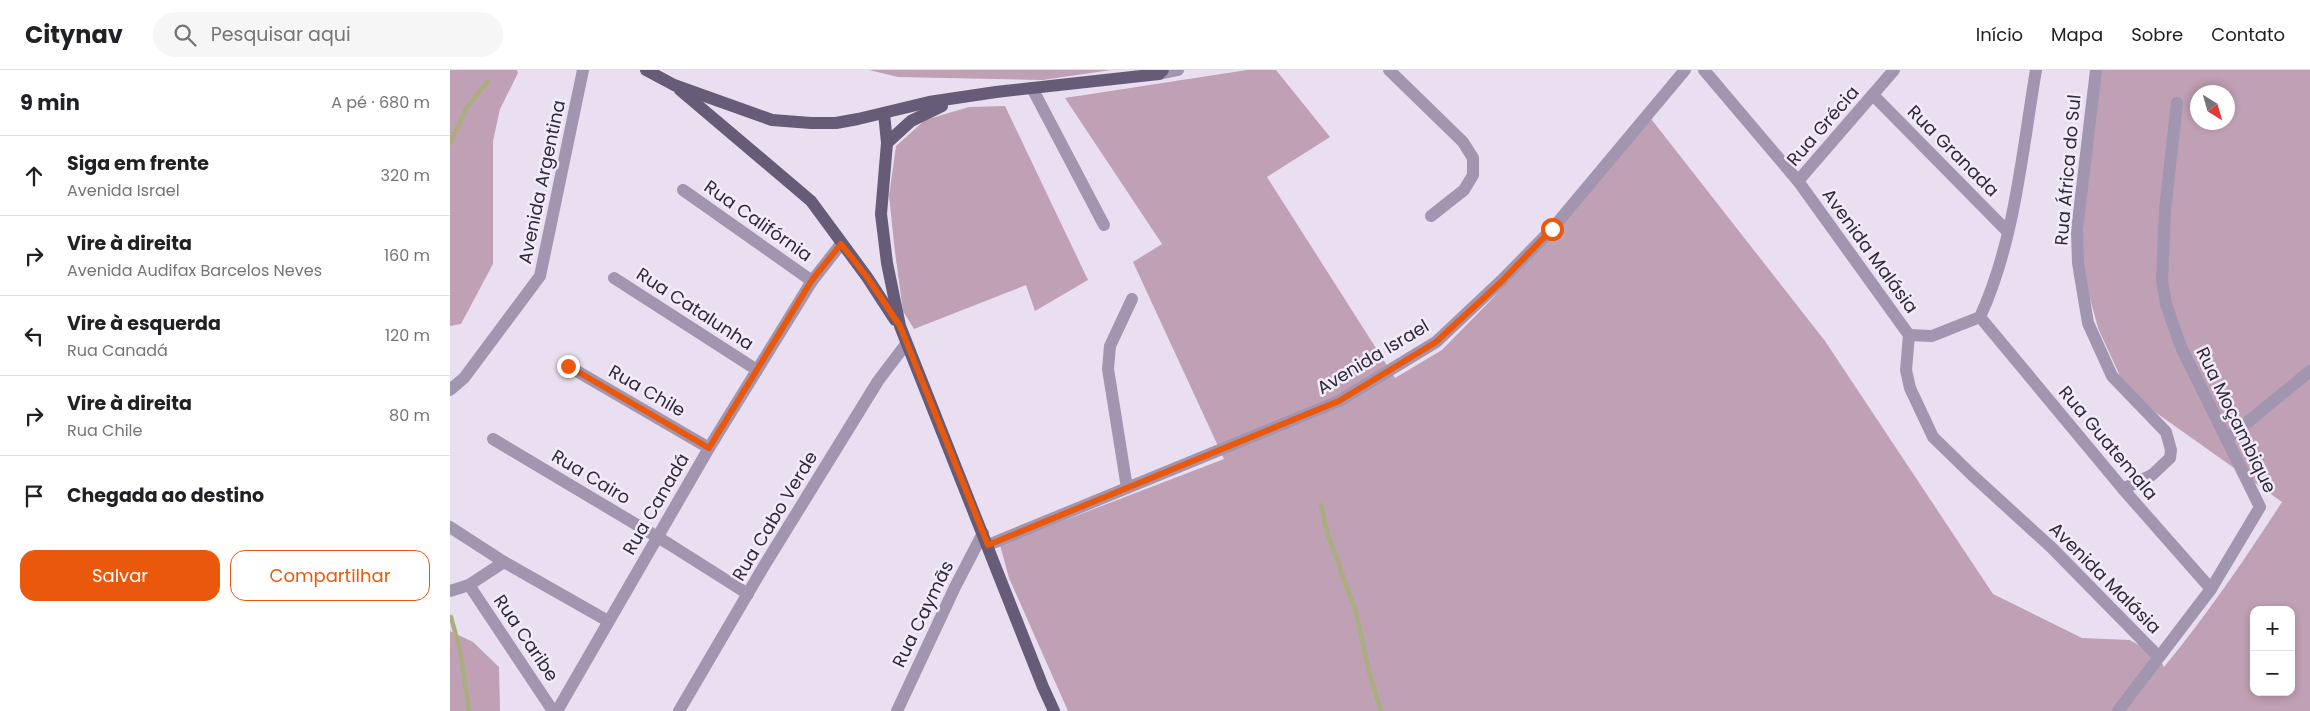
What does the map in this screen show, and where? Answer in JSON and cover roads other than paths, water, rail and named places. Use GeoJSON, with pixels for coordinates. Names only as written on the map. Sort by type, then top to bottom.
{"type":"FeatureCollection","features":[{"type":"Feature","properties":{"kind":"main road"},"geometry":{"type":"LineString","coordinates":[[646,70],[674,85],[772,120],[836,123],[930,102],[1161,72]]}},
{"type":"Feature","properties":{"kind":"main road"},"geometry":{"type":"LineString","coordinates":[[674,85],[811,201],[867,277],[900,326]]}},
{"type":"Feature","properties":{"kind":"main road"},"geometry":{"type":"LineString","coordinates":[[887,143],[910,121],[935,108],[996,92]]}},
{"type":"Feature","properties":{"kind":"main road"},"geometry":{"type":"LineString","coordinates":[[884,113],[887,143],[881,214],[887,263],[900,326],[1054,711]]}},
{"type":"Feature","properties":{"kind":"street","name":"Avenida Argentina"},"geometry":{"type":"LineString","coordinates":[[450,390],[464,378],[540,276],[583,70]]}},
{"type":"Feature","properties":{"kind":"street"},"geometry":{"type":"LineString","coordinates":[[1161,72],[1178,70]]}},
{"type":"Feature","properties":{"kind":"street"},"geometry":{"type":"LineString","coordinates":[[1389,70],[1463,142],[1473,158],[1473,175],[1464,190],[1431,216]]}},
{"type":"Feature","properties":{"kind":"street","name":"Avenida Israel"},"geometry":{"type":"LineString","coordinates":[[985,539],[1127,488],[1339,401],[1436,342],[1501,282],[1552,229],[1686,70]]}},
{"type":"Feature","properties":{"kind":"street","name":"Avenida Malásia"},"geometry":{"type":"LineString","coordinates":[[1704,70],[1798,181],[1909,335],[1906,370],[1908,379],[1933,437],[2052,548],[2160,657]]}},
{"type":"Feature","properties":{"kind":"street","name":"Rua Grécia"},"geometry":{"type":"LineString","coordinates":[[1798,181],[1894,70]]}},
{"type":"Feature","properties":{"kind":"street"},"geometry":{"type":"LineString","coordinates":[[1909,335],[1932,336],[1980,318],[1992,291],[2008,232],[2036,70]]}},
{"type":"Feature","properties":{"kind":"street","name":"Rua África do Sul"},"geometry":{"type":"LineString","coordinates":[[2096,70],[2077,230],[2078,263],[2088,323],[2112,376],[2166,432],[2171,450],[2170,458],[2152,474],[2123,489]]}},
{"type":"Feature","properties":{"kind":"street"},"geometry":{"type":"LineString","coordinates":[[1032,88],[1104,225]]}},
{"type":"Feature","properties":{"kind":"street","name":"Rua Granada"},"geometry":{"type":"LineString","coordinates":[[1873,95],[2008,232]]}},
{"type":"Feature","properties":{"kind":"street","name":"Rua Moçambique"},"geometry":{"type":"LineString","coordinates":[[2118,711],[2211,589],[2260,507],[2181,347],[2166,304],[2162,280],[2165,210],[2177,103]]}},
{"type":"Feature","properties":{"kind":"street","name":"Rua Califórnia"},"geometry":{"type":"LineString","coordinates":[[683,190],[812,280]]}},
{"type":"Feature","properties":{"kind":"street","name":"Rua Canadá"},"geometry":{"type":"LineString","coordinates":[[555,711],[709,448],[812,280],[841,244]]}},
{"type":"Feature","properties":{"kind":"street","name":"Rua Catalunha"},"geometry":{"type":"LineString","coordinates":[[614,278],[757,370]]}},
{"type":"Feature","properties":{"kind":"street"},"geometry":{"type":"LineString","coordinates":[[1127,488],[1108,369],[1110,346],[1132,299]]}},
{"type":"Feature","properties":{"kind":"street","name":"Rua Guatemala"},"geometry":{"type":"LineString","coordinates":[[1980,318],[2123,489],[2211,589]]}},
{"type":"Feature","properties":{"kind":"street","name":"Rua Cabo Verde"},"geometry":{"type":"LineString","coordinates":[[680,711],[748,594],[878,381],[906,344]]}},
{"type":"Feature","properties":{"kind":"street","name":"Rua Chile"},"geometry":{"type":"LineString","coordinates":[[568,366],[709,448]]}},
{"type":"Feature","properties":{"kind":"street"},"geometry":{"type":"LineString","coordinates":[[2226,439],[2310,371]]}},
{"type":"Feature","properties":{"kind":"street","name":"Rua Cairo"},"geometry":{"type":"LineString","coordinates":[[493,439],[748,594]]}},
{"type":"Feature","properties":{"kind":"street"},"geometry":{"type":"LineString","coordinates":[[450,527],[504,562],[608,621]]}},
{"type":"Feature","properties":{"kind":"street","name":"Rua Caymãs"},"geometry":{"type":"LineString","coordinates":[[897,711],[955,587],[985,539]]}},
{"type":"Feature","properties":{"kind":"street"},"geometry":{"type":"LineString","coordinates":[[450,591],[469,585],[504,562]]}},
{"type":"Feature","properties":{"kind":"street","name":"Rua Caribe"},"geometry":{"type":"LineString","coordinates":[[469,585],[555,711]]}},
{"type":"Feature","properties":{"kind":"waterway"},"geometry":{"type":"LineString","coordinates":[[450,143],[467,107],[488,81]]}},
{"type":"Feature","properties":{"kind":"waterway"},"geometry":{"type":"LineString","coordinates":[[1321,505],[1328,535],[1356,612],[1369,672],[1381,711]]}},
{"type":"Feature","properties":{"kind":"waterway"},"geometry":{"type":"LineString","coordinates":[[451,617],[460,650],[469,711]]}}]}
